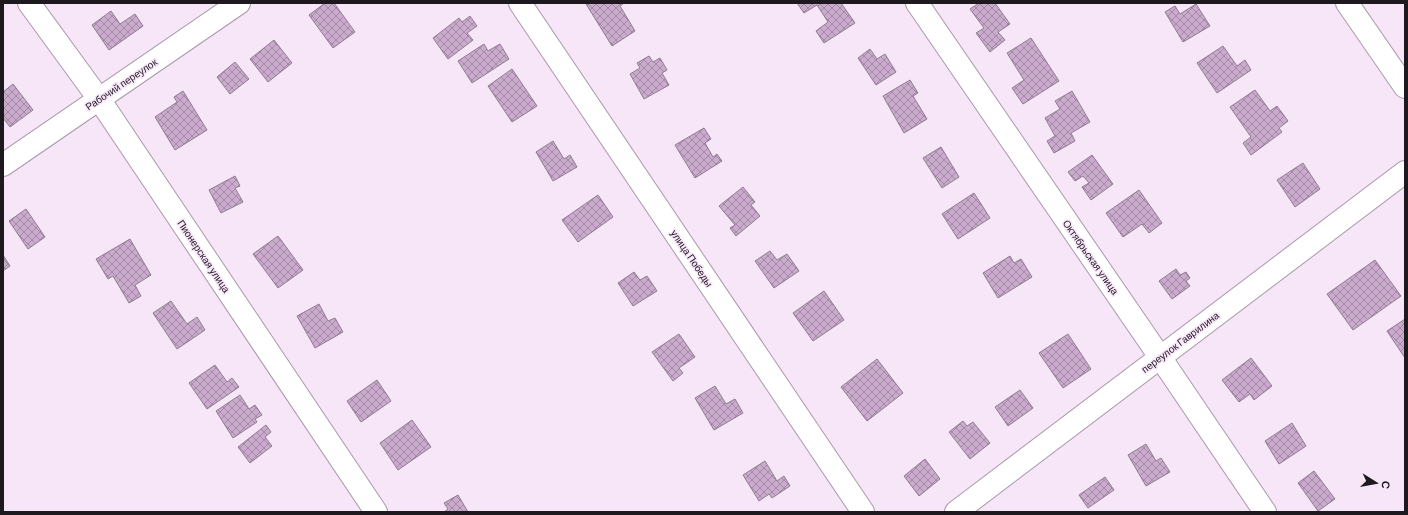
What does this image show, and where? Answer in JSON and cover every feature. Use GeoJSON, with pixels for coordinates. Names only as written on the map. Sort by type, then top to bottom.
{"type":"FeatureCollection","features":[{"type":"Feature","properties":{"kind":"street","name":"Пионерская улица"},"geometry":{"type":"LineString","coordinates":[[28,3],[98,99],[376,512]]}},
{"type":"Feature","properties":{"kind":"street","name":"Рабочий переулок"},"geometry":{"type":"LineString","coordinates":[[3,165],[239,3]]}},
{"type":"Feature","properties":{"kind":"street","name":"улица Победы"},"geometry":{"type":"LineString","coordinates":[[520,3],[863,512]]}},
{"type":"Feature","properties":{"kind":"street","name":"Октябрьская улица"},"geometry":{"type":"LineString","coordinates":[[917,3],[1265,512]]}},
{"type":"Feature","properties":{"kind":"street"},"geometry":{"type":"LineString","coordinates":[[1347,3],[1405,87]]}},
{"type":"Feature","properties":{"kind":"street","name":"переулок Гаврилина"},"geometry":{"type":"LineString","coordinates":[[956,512],[1405,172]]}},
{"type":"Feature","properties":{"kind":"building"},"geometry":{"type":"Polygon","coordinates":[[[325,3],[334,3],[355,32],[333,48],[309,15],[325,3]]]}},
{"type":"Feature","properties":{"kind":"building"},"geometry":{"type":"Polygon","coordinates":[[[624,3],[620,6],[635,31],[612,46],[586,4],[624,3]]]}},
{"type":"Feature","properties":{"kind":"building"},"geometry":{"type":"Polygon","coordinates":[[[797,3],[841,3],[855,23],[824,43],[816,31],[828,22],[817,5],[804,13],[797,3]]]}},
{"type":"Feature","properties":{"kind":"building"},"geometry":{"type":"Polygon","coordinates":[[[979,3],[995,3],[1010,24],[998,32],[1005,40],[990,52],[976,33],[984,28],[970,9],[979,3]]]}},
{"type":"Feature","properties":{"kind":"building"},"geometry":{"type":"Polygon","coordinates":[[[1196,4],[1210,26],[1183,42],[1165,12],[1175,6],[1180,14],[1196,4]]]}},
{"type":"Feature","properties":{"kind":"building"},"geometry":{"type":"Polygon","coordinates":[[[111,11],[120,24],[135,14],[143,26],[109,50],[92,25],[111,11]]]}},
{"type":"Feature","properties":{"kind":"building"},"geometry":{"type":"Polygon","coordinates":[[[470,16],[477,26],[467,33],[473,40],[448,59],[433,38],[459,18],[462,22],[470,16]]]}},
{"type":"Feature","properties":{"kind":"building"},"geometry":{"type":"Polygon","coordinates":[[[1031,38],[1059,81],[1023,104],[1012,88],[1024,80],[1007,53],[1031,38]]]}},
{"type":"Feature","properties":{"kind":"building"},"geometry":{"type":"Polygon","coordinates":[[[274,40],[292,63],[268,82],[250,59],[274,40]]]}},
{"type":"Feature","properties":{"kind":"building"},"geometry":{"type":"Polygon","coordinates":[[[484,44],[488,51],[500,44],[509,59],[472,83],[458,61],[484,44]]]}},
{"type":"Feature","properties":{"kind":"building"},"geometry":{"type":"Polygon","coordinates":[[[1223,46],[1237,66],[1245,60],[1251,70],[1217,93],[1197,63],[1223,46]]]}},
{"type":"Feature","properties":{"kind":"building"},"geometry":{"type":"Polygon","coordinates":[[[870,49],[877,59],[885,54],[896,72],[876,85],[858,58],[870,49]]]}},
{"type":"Feature","properties":{"kind":"building"},"geometry":{"type":"Polygon","coordinates":[[[649,56],[653,62],[660,58],[667,70],[662,73],[669,85],[644,99],[630,74],[640,68],[637,63],[649,56]]]}},
{"type":"Feature","properties":{"kind":"building"},"geometry":{"type":"Polygon","coordinates":[[[235,62],[249,79],[230,94],[217,77],[235,62]]]}},
{"type":"Feature","properties":{"kind":"building"},"geometry":{"type":"Polygon","coordinates":[[[512,69],[537,106],[512,122],[488,86],[512,69]]]}},
{"type":"Feature","properties":{"kind":"building"},"geometry":{"type":"Polygon","coordinates":[[[910,80],[918,93],[913,96],[927,119],[904,133],[883,96],[910,80]]]}},
{"type":"Feature","properties":{"kind":"building"},"geometry":{"type":"Polygon","coordinates":[[[13,84],[33,110],[10,127],[3,118],[3,92],[13,84]]]}},
{"type":"Feature","properties":{"kind":"building"},"geometry":{"type":"Polygon","coordinates":[[[1255,90],[1270,111],[1277,106],[1288,121],[1279,128],[1282,132],[1251,155],[1243,143],[1251,137],[1230,107],[1255,90]]]}},
{"type":"Feature","properties":{"kind":"building"},"geometry":{"type":"Polygon","coordinates":[[[183,91],[207,130],[175,150],[155,117],[177,102],[174,97],[183,91]]]}},
{"type":"Feature","properties":{"kind":"building"},"geometry":{"type":"Polygon","coordinates":[[[1072,91],[1090,122],[1071,133],[1075,141],[1054,153],[1047,141],[1055,136],[1045,118],[1060,109],[1055,101],[1072,91]]]}},
{"type":"Feature","properties":{"kind":"building"},"geometry":{"type":"Polygon","coordinates":[[[704,128],[711,139],[705,143],[713,157],[717,154],[722,161],[695,178],[675,145],[704,128]]]}},
{"type":"Feature","properties":{"kind":"building"},"geometry":{"type":"Polygon","coordinates":[[[553,141],[564,159],[570,155],[577,167],[553,181],[536,152],[553,141]]]}},
{"type":"Feature","properties":{"kind":"building"},"geometry":{"type":"Polygon","coordinates":[[[941,147],[959,177],[942,188],[923,158],[941,147]]]}},
{"type":"Feature","properties":{"kind":"building"},"geometry":{"type":"Polygon","coordinates":[[[1092,155],[1113,184],[1091,200],[1082,187],[1089,183],[1083,176],[1075,181],[1068,172],[1092,155]]]}},
{"type":"Feature","properties":{"kind":"building"},"geometry":{"type":"Polygon","coordinates":[[[1303,163],[1320,189],[1295,207],[1277,180],[1303,163]]]}},
{"type":"Feature","properties":{"kind":"building"},"geometry":{"type":"Polygon","coordinates":[[[235,176],[240,186],[235,188],[243,202],[221,213],[209,190],[235,176]]]}},
{"type":"Feature","properties":{"kind":"building"},"geometry":{"type":"Polygon","coordinates":[[[743,187],[755,202],[751,205],[760,216],[736,236],[730,228],[735,225],[719,206],[743,187]]]}},
{"type":"Feature","properties":{"kind":"building"},"geometry":{"type":"Polygon","coordinates":[[[1139,190],[1162,223],[1149,233],[1142,224],[1123,237],[1106,213],[1139,190]]]}},
{"type":"Feature","properties":{"kind":"building"},"geometry":{"type":"Polygon","coordinates":[[[974,193],[990,218],[958,239],[942,214],[974,193]]]}},
{"type":"Feature","properties":{"kind":"building"},"geometry":{"type":"Polygon","coordinates":[[[598,195],[613,217],[578,242],[562,220],[598,195]]]}},
{"type":"Feature","properties":{"kind":"building"},"geometry":{"type":"Polygon","coordinates":[[[26,209],[45,237],[28,249],[9,221],[26,209]]]}},
{"type":"Feature","properties":{"kind":"building"},"geometry":{"type":"Polygon","coordinates":[[[278,236],[303,270],[278,288],[253,254],[278,236]]]}},
{"type":"Feature","properties":{"kind":"building"},"geometry":{"type":"Polygon","coordinates":[[[130,239],[151,275],[135,285],[141,296],[129,303],[113,276],[108,279],[96,259],[130,239]]]}},
{"type":"Feature","properties":{"kind":"building"},"geometry":{"type":"Polygon","coordinates":[[[770,251],[777,260],[787,254],[799,271],[774,288],[755,261],[770,251]]]}},
{"type":"Feature","properties":{"kind":"building"},"geometry":{"type":"Polygon","coordinates":[[[3,255],[10,266],[3,271],[3,255]]]}},
{"type":"Feature","properties":{"kind":"building"},"geometry":{"type":"Polygon","coordinates":[[[1010,256],[1014,263],[1021,259],[1032,277],[998,298],[983,273],[1010,256]]]}},
{"type":"Feature","properties":{"kind":"building"},"geometry":{"type":"Polygon","coordinates":[[[1375,260],[1401,296],[1353,330],[1327,294],[1375,260]]]}},
{"type":"Feature","properties":{"kind":"building"},"geometry":{"type":"Polygon","coordinates":[[[1176,269],[1180,275],[1186,272],[1190,278],[1186,281],[1190,286],[1172,299],[1159,281],[1176,269]]]}},
{"type":"Feature","properties":{"kind":"building"},"geometry":{"type":"Polygon","coordinates":[[[634,272],[640,280],[647,276],[657,291],[633,306],[618,283],[634,272]]]}},
{"type":"Feature","properties":{"kind":"building"},"geometry":{"type":"Polygon","coordinates":[[[824,291],[844,320],[813,341],[793,313],[824,291]]]}},
{"type":"Feature","properties":{"kind":"building"},"geometry":{"type":"Polygon","coordinates":[[[171,301],[187,324],[197,317],[205,330],[177,349],[153,313],[171,301]]]}},
{"type":"Feature","properties":{"kind":"building"},"geometry":{"type":"Polygon","coordinates":[[[319,304],[328,321],[335,318],[343,332],[315,348],[297,316],[319,304]]]}},
{"type":"Feature","properties":{"kind":"building"},"geometry":{"type":"Polygon","coordinates":[[[1405,319],[1405,358],[1387,331],[1405,319]]]}},
{"type":"Feature","properties":{"kind":"building"},"geometry":{"type":"Polygon","coordinates":[[[679,334],[695,357],[679,368],[683,373],[673,381],[652,352],[679,334]]]}},
{"type":"Feature","properties":{"kind":"building"},"geometry":{"type":"Polygon","coordinates":[[[1068,334],[1091,369],[1063,388],[1039,353],[1068,334]]]}},
{"type":"Feature","properties":{"kind":"building"},"geometry":{"type":"Polygon","coordinates":[[[1251,358],[1272,386],[1254,400],[1250,394],[1239,402],[1222,380],[1251,358]]]}},
{"type":"Feature","properties":{"kind":"building"},"geometry":{"type":"Polygon","coordinates":[[[877,359],[903,393],[867,421],[841,387],[877,359]]]}},
{"type":"Feature","properties":{"kind":"building"},"geometry":{"type":"Polygon","coordinates":[[[215,365],[227,382],[232,378],[239,387],[207,409],[189,383],[215,365]]]}},
{"type":"Feature","properties":{"kind":"building"},"geometry":{"type":"Polygon","coordinates":[[[377,380],[391,401],[361,422],[347,401],[377,380]]]}},
{"type":"Feature","properties":{"kind":"building"},"geometry":{"type":"Polygon","coordinates":[[[715,386],[726,404],[735,399],[743,413],[714,430],[695,398],[715,386]]]}},
{"type":"Feature","properties":{"kind":"building"},"geometry":{"type":"Polygon","coordinates":[[[1020,390],[1033,408],[1008,426],[995,407],[1020,390]]]}},
{"type":"Feature","properties":{"kind":"building"},"geometry":{"type":"Polygon","coordinates":[[[240,395],[249,409],[255,405],[262,415],[255,419],[257,422],[233,438],[216,411],[240,395]]]}},
{"type":"Feature","properties":{"kind":"building"},"geometry":{"type":"Polygon","coordinates":[[[412,420],[431,447],[398,470],[380,443],[412,420]]]}},
{"type":"Feature","properties":{"kind":"building"},"geometry":{"type":"Polygon","coordinates":[[[963,421],[967,426],[973,422],[990,443],[970,459],[949,432],[963,421]]]}},
{"type":"Feature","properties":{"kind":"building"},"geometry":{"type":"Polygon","coordinates":[[[1292,423],[1306,446],[1279,464],[1265,441],[1292,423]]]}},
{"type":"Feature","properties":{"kind":"building"},"geometry":{"type":"Polygon","coordinates":[[[266,425],[271,432],[265,437],[272,446],[250,463],[238,447],[266,425]]]}},
{"type":"Feature","properties":{"kind":"building"},"geometry":{"type":"Polygon","coordinates":[[[1146,444],[1156,461],[1161,458],[1170,472],[1146,486],[1128,455],[1146,444]]]}},
{"type":"Feature","properties":{"kind":"building"},"geometry":{"type":"Polygon","coordinates":[[[925,459],[940,479],[919,496],[904,476],[925,459]]]}},
{"type":"Feature","properties":{"kind":"building"},"geometry":{"type":"Polygon","coordinates":[[[765,461],[777,481],[784,476],[790,486],[772,498],[769,494],[759,501],[743,475],[765,461]]]}},
{"type":"Feature","properties":{"kind":"building"},"geometry":{"type":"Polygon","coordinates":[[[1314,471],[1335,499],[1318,511],[1298,483],[1314,471]]]}},
{"type":"Feature","properties":{"kind":"building"},"geometry":{"type":"Polygon","coordinates":[[[1105,477],[1114,490],[1088,508],[1079,495],[1105,477]]]}},
{"type":"Feature","properties":{"kind":"building"},"geometry":{"type":"Polygon","coordinates":[[[458,495],[468,512],[444,512],[448,509],[444,503],[458,495]]]}}]}
